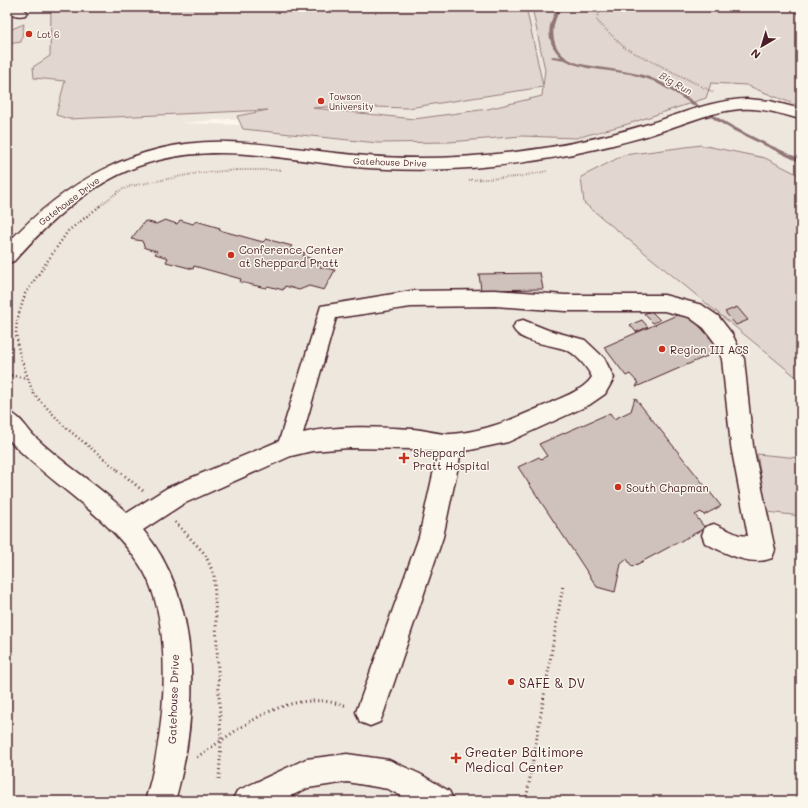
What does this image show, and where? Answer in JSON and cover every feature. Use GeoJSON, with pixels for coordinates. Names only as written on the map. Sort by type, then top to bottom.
{"type":"FeatureCollection","features":[{"type":"Feature","properties":{"kind":"street","name":"Gatehouse Drive"},"geometry":{"type":"LineString","coordinates":[[7,256],[43,220],[97,180],[139,159],[171,150],[225,146],[347,160],[407,164],[454,163],[561,152],[616,139],[739,104],[769,106],[801,114]]}},
{"type":"Feature","properties":{"kind":"street"},"geometry":{"type":"LineString","coordinates":[[288,447],[328,312],[412,300],[495,298],[565,303],[664,303],[695,311],[711,322],[725,340],[733,359],[742,446],[763,550],[737,546],[714,535]]}},
{"type":"Feature","properties":{"kind":"street"},"geometry":{"type":"LineString","coordinates":[[125,528],[180,494],[288,447],[312,441],[348,438],[412,438],[451,444],[500,435],[581,399],[597,388],[603,378],[596,364],[578,346],[544,337],[523,328]]}},
{"type":"Feature","properties":{"kind":"street","name":"Gatehouse Drive"},"geometry":{"type":"LineString","coordinates":[[7,420],[26,444],[96,501],[125,528],[157,572],[171,615],[176,677],[171,758],[160,801]]}},
{"type":"Feature","properties":{"kind":"street"},"geometry":{"type":"LineString","coordinates":[[359,709],[431,537],[441,497],[451,444]]}},
{"type":"Feature","properties":{"kind":"street"},"geometry":{"type":"LineString","coordinates":[[248,801],[306,774],[347,768],[389,775],[410,784],[439,801]]}},
{"type":"Feature","properties":{"kind":"path"},"geometry":{"type":"LineString","coordinates":[[603,7],[600,10],[597,21],[625,48],[656,65],[739,104]]}},
{"type":"Feature","properties":{"kind":"path"},"geometry":{"type":"LineString","coordinates":[[463,180],[518,177],[552,169]]}},
{"type":"Feature","properties":{"kind":"path"},"geometry":{"type":"LineString","coordinates":[[146,493],[65,427],[33,393],[26,378],[16,332],[17,321],[25,294],[62,238],[76,224],[119,191],[131,186],[198,173],[238,170],[288,171]]}},
{"type":"Feature","properties":{"kind":"path"},"geometry":{"type":"LineString","coordinates":[[7,375],[26,378]]}},
{"type":"Feature","properties":{"kind":"path"},"geometry":{"type":"LineString","coordinates":[[172,518],[205,554],[214,575],[221,742],[218,779]]}},
{"type":"Feature","properties":{"kind":"path"},"geometry":{"type":"LineString","coordinates":[[526,801],[563,584]]}},
{"type":"Feature","properties":{"kind":"path"},"geometry":{"type":"LineString","coordinates":[[197,757],[260,717],[284,707],[311,701],[323,701],[359,709]]}},
{"type":"Feature","properties":{"kind":"shaded area","name":"Sheppard Pratt Hospital"},"geometry":{"type":"Polygon","coordinates":[[[7,7],[801,7],[801,801],[7,801],[7,7]],[[229,119],[180,123],[298,127],[229,119]]]}},
{"type":"Feature","properties":{"kind":"shaded area","name":"Towson University"},"geometry":{"type":"Polygon","coordinates":[[[44,7],[526,7],[543,86],[545,70],[532,7],[801,7],[801,107],[746,85],[711,83],[706,98],[628,124],[576,138],[522,136],[449,142],[378,143],[243,129],[237,116],[268,110],[69,119],[56,115],[65,81],[34,78],[33,67],[50,56],[51,12],[44,7]],[[543,87],[408,108],[341,106],[313,108],[414,119],[488,109],[542,96],[543,87]]]}},
{"type":"Feature","properties":{"kind":"shaded area"},"geometry":{"type":"Polygon","coordinates":[[[24,24],[21,42],[7,44],[7,31],[24,24]]]}},
{"type":"Feature","properties":{"kind":"shaded area"},"geometry":{"type":"Polygon","coordinates":[[[701,145],[765,158],[801,176],[801,381],[584,203],[581,177],[624,155],[701,145]]]}},
{"type":"Feature","properties":{"kind":"shaded area"},"geometry":{"type":"Polygon","coordinates":[[[757,454],[799,458],[801,470],[801,516],[767,512],[757,454]]]}},
{"type":"Feature","properties":{"kind":"building","name":"Conference Center at Sheppard Pratt"},"geometry":{"type":"Polygon","coordinates":[[[165,220],[177,224],[180,220],[193,224],[196,221],[220,228],[219,230],[263,242],[266,239],[292,246],[290,249],[305,253],[303,256],[316,260],[320,267],[335,270],[324,290],[309,286],[299,290],[285,286],[283,290],[240,282],[241,279],[194,266],[193,269],[166,262],[168,258],[155,254],[157,251],[145,248],[142,241],[131,239],[145,221],[156,224],[165,220]]]}},
{"type":"Feature","properties":{"kind":"building"},"geometry":{"type":"Polygon","coordinates":[[[540,273],[543,289],[481,290],[479,274],[540,273]]]}},
{"type":"Feature","properties":{"kind":"building"},"geometry":{"type":"Polygon","coordinates":[[[737,307],[748,320],[736,325],[725,312],[737,307]]]}},
{"type":"Feature","properties":{"kind":"building"},"geometry":{"type":"Polygon","coordinates":[[[651,311],[660,320],[653,323],[644,314],[651,311]]]}},
{"type":"Feature","properties":{"kind":"building","name":"Region III ACS"},"geometry":{"type":"Polygon","coordinates":[[[686,311],[721,350],[636,387],[638,383],[630,374],[626,376],[604,347],[686,311]]]}},
{"type":"Feature","properties":{"kind":"building"},"geometry":{"type":"Polygon","coordinates":[[[642,320],[648,327],[636,332],[630,325],[642,320]]]}},
{"type":"Feature","properties":{"kind":"building","name":"South Chapman"},"geometry":{"type":"Polygon","coordinates":[[[635,398],[721,506],[704,515],[701,512],[695,515],[705,528],[632,567],[627,559],[621,564],[615,592],[597,587],[518,467],[539,457],[541,459],[547,456],[539,444],[610,413],[614,419],[631,411],[635,398]]]}},
{"type":"Feature","properties":{"kind":"waterway","name":"Big Run"},"geometry":{"type":"LineString","coordinates":[[560,7],[553,20],[551,34],[558,53],[564,58],[581,65],[630,73],[654,81],[678,93],[736,130],[801,161]]}},
{"type":"Feature","properties":{"kind":"waterway","name":"Big Run"},"geometry":{"type":"LineString","coordinates":[[553,57],[564,59]]}},
{"type":"Feature","properties":{"kind":"place","name":"Lot 6"},"geometry":{"type":"Point","coordinates":[29,34]}},
{"type":"Feature","properties":{"kind":"place","name":"Towson University"},"geometry":{"type":"Point","coordinates":[321,101]}},
{"type":"Feature","properties":{"kind":"place","name":"Conference Center at Sheppard Pratt"},"geometry":{"type":"Point","coordinates":[231,255]}},
{"type":"Feature","properties":{"kind":"place","name":"Region III ACS"},"geometry":{"type":"Point","coordinates":[662,349]}},
{"type":"Feature","properties":{"kind":"place","name":"Sheppard Pratt Hospital"},"geometry":{"type":"Point","coordinates":[404,458]}},
{"type":"Feature","properties":{"kind":"place","name":"South Chapman"},"geometry":{"type":"Point","coordinates":[618,487]}},
{"type":"Feature","properties":{"kind":"place","name":"SAFE & DV"},"geometry":{"type":"Point","coordinates":[511,682]}},
{"type":"Feature","properties":{"kind":"place","name":"Greater Baltimore Medical Center"},"geometry":{"type":"Point","coordinates":[456,758]}}]}
